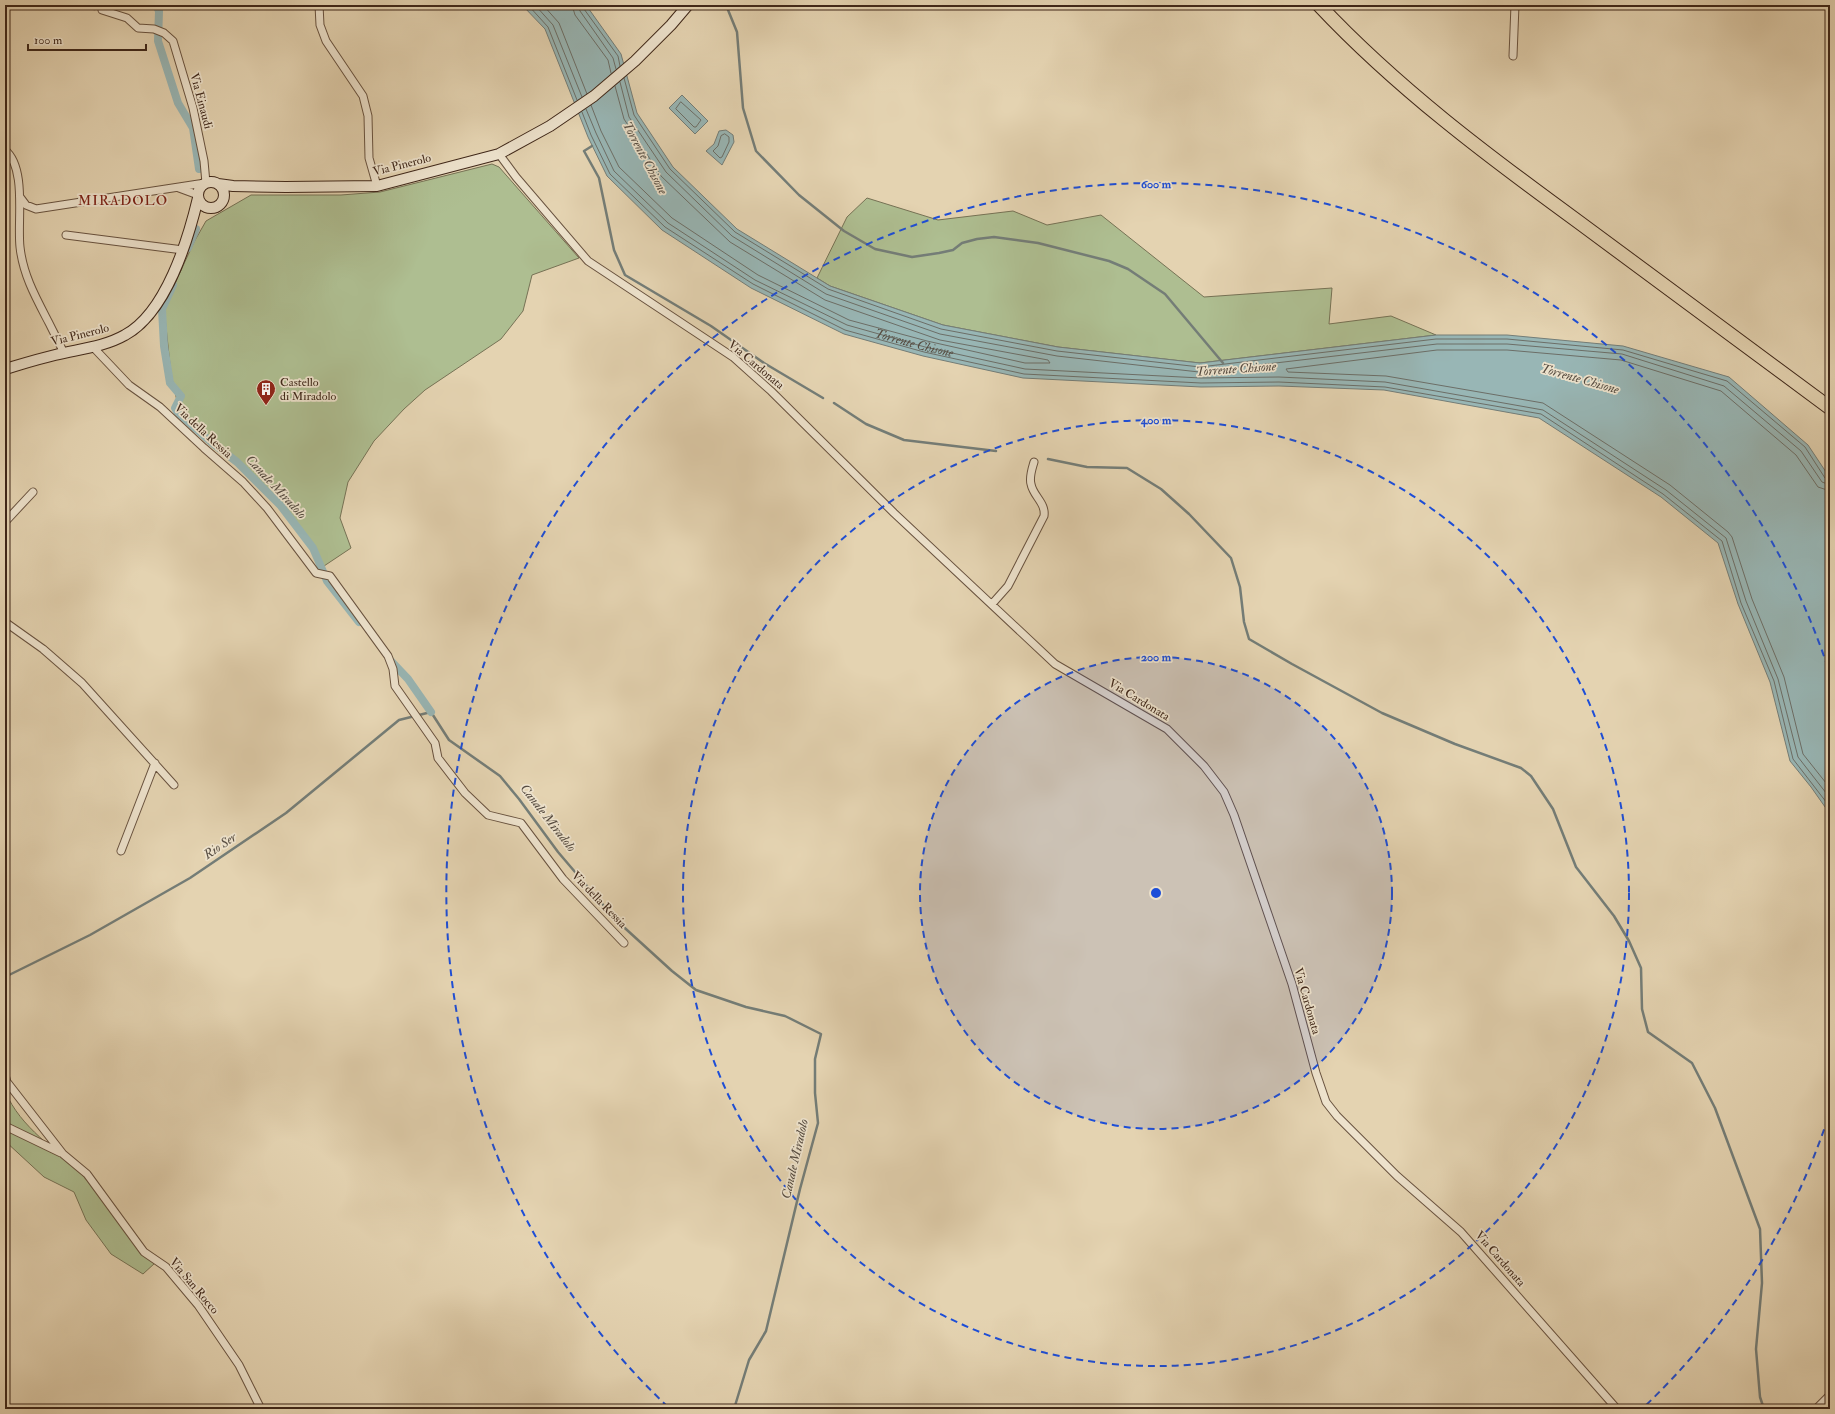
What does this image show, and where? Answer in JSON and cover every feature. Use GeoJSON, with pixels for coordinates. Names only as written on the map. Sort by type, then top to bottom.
{"type":"FeatureCollection","features":[{"type":"Feature","properties":{"kind":"highway"},"geometry":{"type":"LineString","coordinates":[[1319,5],[1345,32],[1403,86],[1462,135],[1830,408]]}},
{"type":"Feature","properties":{"kind":"highway"},"geometry":{"type":"LineString","coordinates":[[1330,5],[1346,23],[1407,79],[1464,127],[1830,398]]}},
{"type":"Feature","properties":{"kind":"street"},"geometry":{"type":"LineString","coordinates":[[319,5],[320,25],[326,41],[363,96],[368,116],[369,158],[377,186]]}},
{"type":"Feature","properties":{"kind":"street","name":"Via Pinerolo"},"geometry":{"type":"LineString","coordinates":[[218,184],[251,187],[377,186],[499,154],[550,126],[594,96],[635,61],[671,25],[688,5]]}},
{"type":"Feature","properties":{"kind":"street"},"geometry":{"type":"LineString","coordinates":[[1513,56],[1515,5]]}},
{"type":"Feature","properties":{"kind":"street","name":"Via Einaudi"},"geometry":{"type":"LineString","coordinates":[[102,10],[127,18],[138,28],[154,29],[173,40],[188,93],[204,161],[206,183]]}},
{"type":"Feature","properties":{"kind":"street"},"geometry":{"type":"LineString","coordinates":[[5,150],[10,154],[15,164],[20,196],[20,246],[26,276],[64,353]]}},
{"type":"Feature","properties":{"kind":"street","name":"Via Cardonata"},"geometry":{"type":"LineString","coordinates":[[499,154],[516,177],[588,261],[733,357],[771,391],[894,513],[1055,664],[1167,729],[1204,766],[1224,792],[1234,815],[1292,984],[1316,1072],[1326,1102],[1347,1126],[1397,1176],[1461,1232],[1617,1409]]}},
{"type":"Feature","properties":{"kind":"street"},"geometry":{"type":"LineString","coordinates":[[20,196],[26,205],[36,209],[212,182],[218,184],[224,195],[217,206],[209,207],[202,204],[198,196],[179,188]]}},
{"type":"Feature","properties":{"kind":"street"},"geometry":{"type":"LineString","coordinates":[[198,196],[200,188],[206,183]]}},
{"type":"Feature","properties":{"kind":"street","name":"Via Pinerolo"},"geometry":{"type":"LineString","coordinates":[[220,203],[231,195],[251,187]]}},
{"type":"Feature","properties":{"kind":"street","name":"Via Pinerolo"},"geometry":{"type":"LineString","coordinates":[[5,369],[64,353],[93,347],[126,335],[138,326],[166,289],[183,250],[192,224],[198,196]]}},
{"type":"Feature","properties":{"kind":"street","name":"Via Pinerolo"},"geometry":{"type":"LineString","coordinates":[[192,224],[209,207]]}},
{"type":"Feature","properties":{"kind":"street"},"geometry":{"type":"LineString","coordinates":[[66,236],[183,250]]}},
{"type":"Feature","properties":{"kind":"street","name":"Via della Ressia"},"geometry":{"type":"LineString","coordinates":[[93,347],[129,385],[160,407],[243,482],[267,508],[316,573],[330,576],[388,656],[393,669],[395,686],[435,743],[438,758],[465,793],[488,815],[521,823],[563,879],[624,943]]}},
{"type":"Feature","properties":{"kind":"street"},"geometry":{"type":"LineString","coordinates":[[992,604],[1008,586],[1044,516],[1043,506],[1031,485],[1030,478],[1034,462]]}},
{"type":"Feature","properties":{"kind":"street"},"geometry":{"type":"LineString","coordinates":[[5,522],[33,492]]}},
{"type":"Feature","properties":{"kind":"street"},"geometry":{"type":"LineString","coordinates":[[5,622],[43,649],[82,683],[174,785]]}},
{"type":"Feature","properties":{"kind":"street"},"geometry":{"type":"LineString","coordinates":[[121,851],[155,763]]}},
{"type":"Feature","properties":{"kind":"street"},"geometry":{"type":"LineString","coordinates":[[5,1075],[7,1082],[63,1154]]}},
{"type":"Feature","properties":{"kind":"street"},"geometry":{"type":"LineString","coordinates":[[5,1126],[63,1154]]}},
{"type":"Feature","properties":{"kind":"street","name":"Via San Rocco"},"geometry":{"type":"LineString","coordinates":[[63,1154],[87,1174],[144,1252],[166,1267],[198,1305],[239,1366],[261,1409]]}},
{"type":"Feature","properties":{"kind":"street"},"geometry":{"type":"LineString","coordinates":[[1816,1409],[1830,1395]]}},
{"type":"Feature","properties":{"kind":"green space","name":"Castello di Miradolo"},"geometry":{"type":"Polygon","coordinates":[[[492,164],[499,167],[579,258],[532,275],[523,311],[501,339],[425,390],[404,409],[374,441],[348,482],[340,518],[351,548],[324,566],[276,504],[238,465],[179,410],[171,374],[164,308],[165,305],[194,242],[206,221],[251,195],[341,195],[380,192],[492,164]]]}},
{"type":"Feature","properties":{"kind":"green space"},"geometry":{"type":"Polygon","coordinates":[[[867,198],[938,220],[1013,211],[1047,225],[1101,215],[1204,297],[1332,288],[1329,324],[1391,316],[1436,335],[1200,363],[1058,347],[943,325],[830,286],[817,278],[847,217],[867,198]]]}},
{"type":"Feature","properties":{"kind":"green space"},"geometry":{"type":"Polygon","coordinates":[[[5,1091],[20,1116],[40,1137],[93,1186],[155,1263],[143,1274],[111,1254],[86,1220],[74,1192],[44,1177],[5,1141],[5,1091]]]}},
{"type":"Feature","properties":{"kind":"water","name":"Torrente Chisone"},"geometry":{"type":"Polygon","coordinates":[[[522,5],[586,5],[621,54],[637,113],[673,167],[737,229],[830,286],[943,325],[1058,347],[1200,363],[1436,335],[1507,335],[1623,346],[1729,377],[1808,445],[1830,478],[1830,814],[1790,761],[1770,682],[1738,604],[1718,543],[1661,497],[1539,418],[1384,390],[1279,386],[1201,387],[1023,378],[923,356],[844,334],[751,288],[662,230],[607,176],[588,137],[545,29],[522,5]]]}},
{"type":"Feature","properties":{"kind":"water"},"geometry":{"type":"Polygon","coordinates":[[[682,95],[708,121],[695,134],[669,108],[682,95]]]}},
{"type":"Feature","properties":{"kind":"water"},"geometry":{"type":"Polygon","coordinates":[[[726,130],[733,135],[734,142],[722,165],[706,151],[714,144],[719,131],[726,130]]]}},
{"type":"Feature","properties":{"kind":"waterway","name":"Canale Miradolo"},"geometry":{"type":"LineString","coordinates":[[156,5],[159,11],[158,41],[178,103],[193,128],[199,169]]}},
{"type":"Feature","properties":{"kind":"waterway","name":"Torrente Chisone"},"geometry":{"type":"LineString","coordinates":[[726,5],[737,32],[743,108],[756,151],[799,195],[844,231],[875,249],[912,257],[953,250],[962,243],[994,237],[1038,243],[1109,261],[1128,269],[1165,294],[1223,363]]}},
{"type":"Feature","properties":{"kind":"waterway"},"geometry":{"type":"LineString","coordinates":[[592,146],[584,151],[599,178],[614,250],[625,275],[711,326],[764,363],[823,398]]}},
{"type":"Feature","properties":{"kind":"waterway","name":"Canale Miradolo"},"geometry":{"type":"LineString","coordinates":[[188,248],[196,229]]}},
{"type":"Feature","properties":{"kind":"waterway","name":"Canale Miradolo"},"geometry":{"type":"LineString","coordinates":[[173,285],[162,309],[164,346],[170,383],[181,396],[175,408],[178,413],[211,442],[237,462],[281,506],[313,548],[327,581],[359,622]]}},
{"type":"Feature","properties":{"kind":"waterway"},"geometry":{"type":"LineString","coordinates":[[834,403],[866,424],[904,440],[996,451]]}},
{"type":"Feature","properties":{"kind":"waterway"},"geometry":{"type":"LineString","coordinates":[[1048,459],[1087,467],[1127,468],[1161,489],[1189,514],[1231,558],[1240,587],[1244,622],[1249,639],[1382,713],[1455,744],[1521,768],[1531,776],[1553,809],[1576,867],[1614,916],[1629,941],[1641,968],[1642,1009],[1648,1032],[1692,1063],[1715,1108],[1760,1229],[1762,1283],[1756,1349],[1760,1397],[1764,1409]]}},
{"type":"Feature","properties":{"kind":"waterway","name":"Canale Miradolo"},"geometry":{"type":"LineString","coordinates":[[389,659],[408,679],[431,712]]}},
{"type":"Feature","properties":{"kind":"waterway","name":"Canale Miradolo"},"geometry":{"type":"LineString","coordinates":[[5,977],[90,935],[190,878],[286,813],[399,720],[431,712],[449,740],[500,776],[558,852],[616,920],[672,971],[696,990],[746,1007],[785,1016],[821,1034],[815,1059],[815,1093],[818,1123],[800,1189],[766,1331],[749,1360],[734,1409]]}},
{"type":"Feature","properties":{"kind":"tunnel"},"geometry":{"type":"LineString","coordinates":[[90,5],[102,10]]}},
{"type":"Feature","properties":{"kind":"place","name":"Castello di Miradolo"},"geometry":{"type":"Point","coordinates":[266,406]}},
{"type":"Feature","properties":{"kind":"district","name":"MIRADOLO"},"geometry":{"type":"Point","coordinates":[123,200]}},
{"type":"Feature","properties":{"kind":"water label","name":"Rio Ser"},"geometry":{"type":"Point","coordinates":[220,846]}}]}
